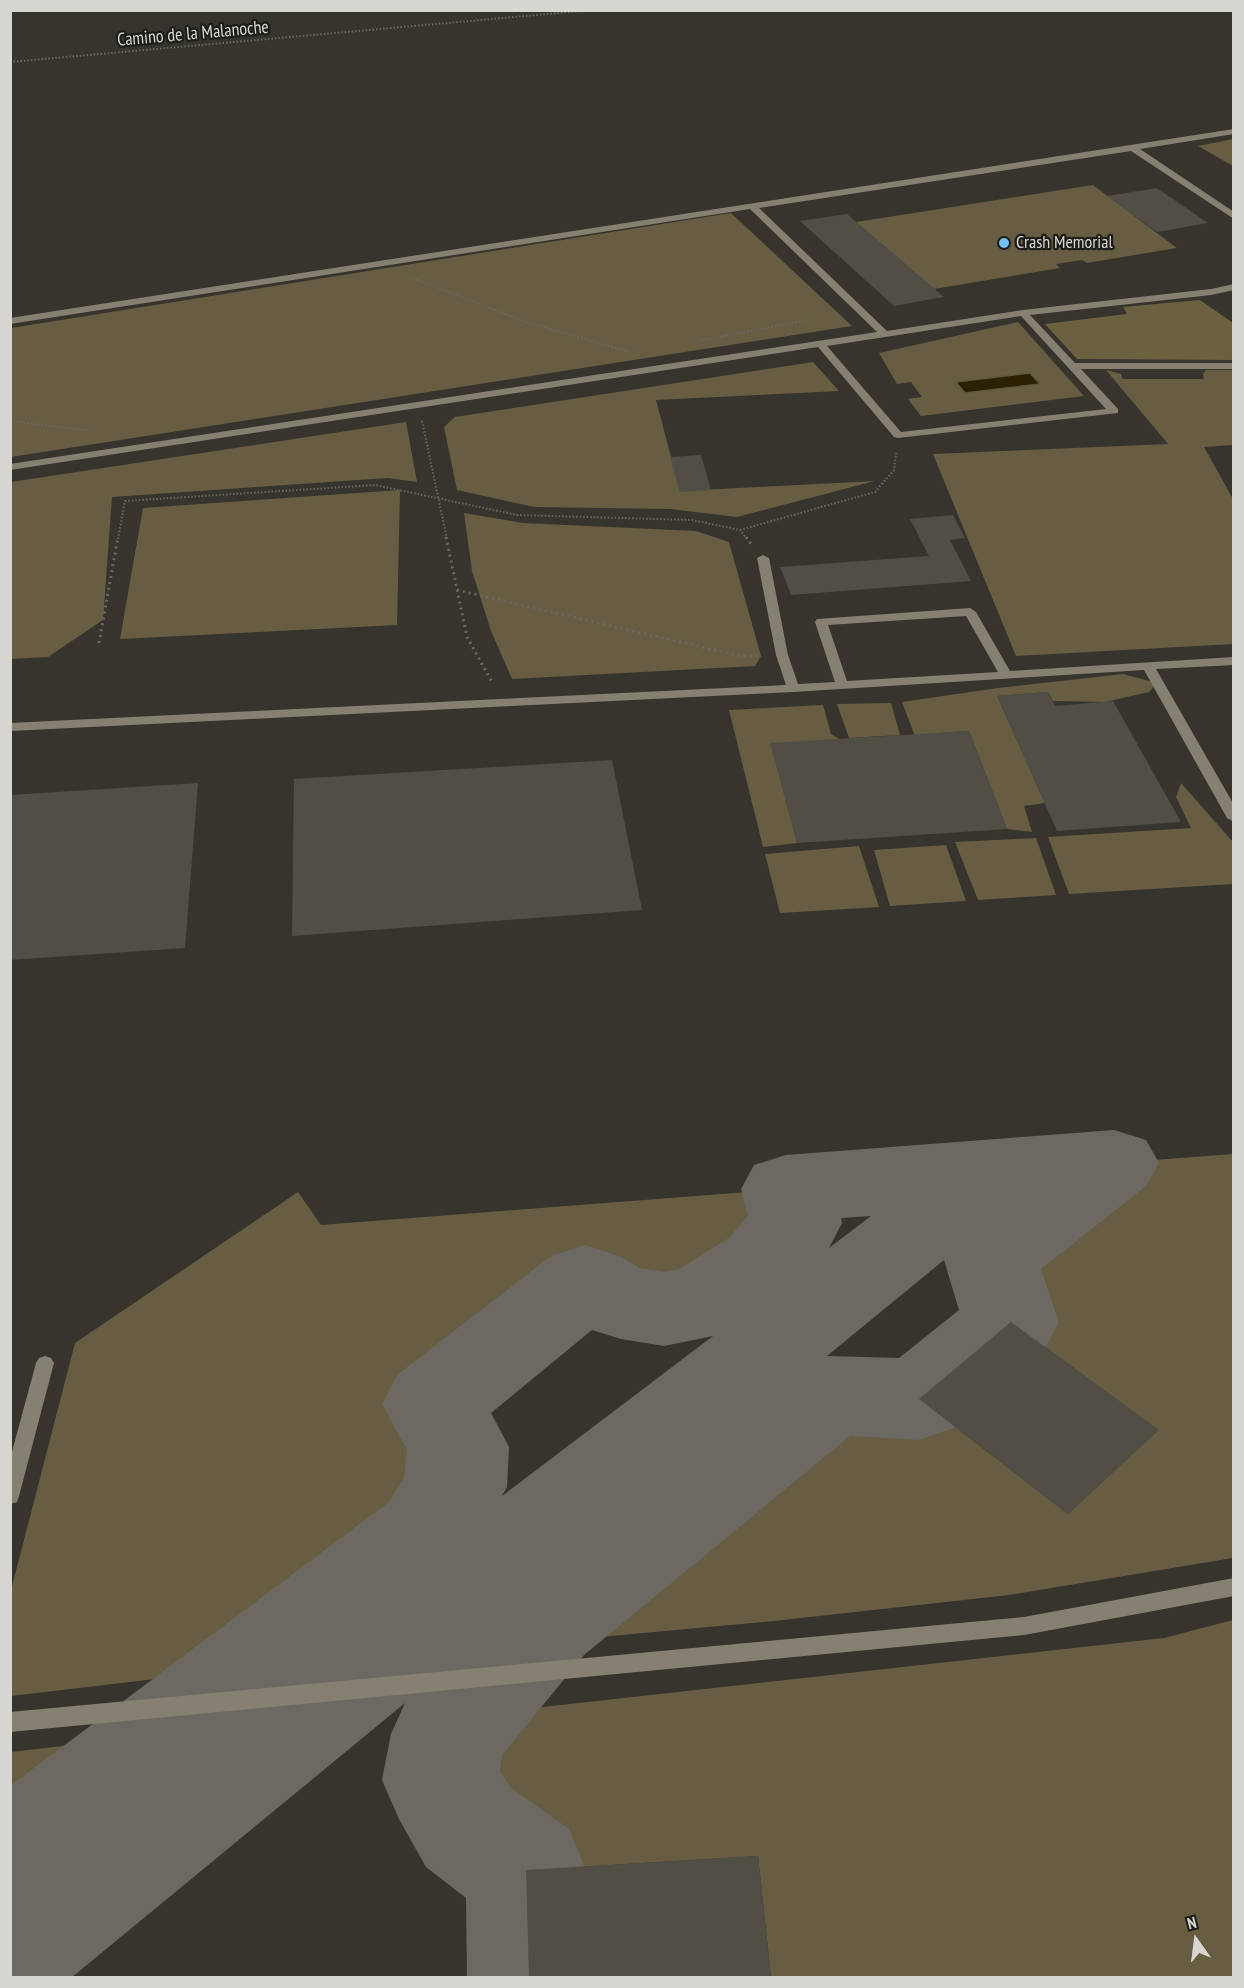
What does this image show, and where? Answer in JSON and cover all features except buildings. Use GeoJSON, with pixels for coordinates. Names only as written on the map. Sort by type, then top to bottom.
{"type":"FeatureCollection","features":[{"type":"Feature","properties":{"kind":"lane"},"geometry":{"type":"LineString","coordinates":[[10,321],[1233,131]]}},
{"type":"Feature","properties":{"kind":"lane"},"geometry":{"type":"LineString","coordinates":[[1133,148],[1233,216]]}},
{"type":"Feature","properties":{"kind":"lane"},"geometry":{"type":"LineString","coordinates":[[752,206],[886,335]]}},
{"type":"Feature","properties":{"kind":"lane"},"geometry":{"type":"LineString","coordinates":[[10,466],[821,345],[1023,312],[1233,287]]}},
{"type":"Feature","properties":{"kind":"lane"},"geometry":{"type":"LineString","coordinates":[[821,345],[898,435],[1114,411],[1023,312]]}},
{"type":"Feature","properties":{"kind":"lane"},"geometry":{"type":"LineString","coordinates":[[1072,366],[1233,366]]}},
{"type":"Feature","properties":{"kind":"lane"},"geometry":{"type":"LineString","coordinates":[[763,558],[782,655],[793,688]]}},
{"type":"Feature","properties":{"kind":"lane"},"geometry":{"type":"LineString","coordinates":[[842,685],[820,622],[970,612],[1006,675]]}},
{"type":"Feature","properties":{"kind":"lane"},"geometry":{"type":"LineString","coordinates":[[10,727],[793,688],[1233,661]]}},
{"type":"Feature","properties":{"kind":"lane"},"geometry":{"type":"LineString","coordinates":[[1148,666],[1233,818]]}},
{"type":"Feature","properties":{"kind":"lane"},"geometry":{"type":"LineString","coordinates":[[10,1496],[45,1363]]}},
{"type":"Feature","properties":{"kind":"lane"},"geometry":{"type":"LineString","coordinates":[[10,1722],[1024,1626],[1233,1587]]}},
{"type":"Feature","properties":{"kind":"path","name":"Camino de la Malanoche"},"geometry":{"type":"LineString","coordinates":[[10,62],[593,10]]}},
{"type":"Feature","properties":{"kind":"path"},"geometry":{"type":"LineString","coordinates":[[375,265],[523,321],[633,353]]}},
{"type":"Feature","properties":{"kind":"path"},"geometry":{"type":"LineString","coordinates":[[691,342],[806,320]]}},
{"type":"Feature","properties":{"kind":"path"},"geometry":{"type":"LineString","coordinates":[[419,405],[467,637],[503,703]]}},
{"type":"Feature","properties":{"kind":"path"},"geometry":{"type":"LineString","coordinates":[[10,421],[90,431]]}},
{"type":"Feature","properties":{"kind":"path"},"geometry":{"type":"LineString","coordinates":[[99,642],[125,501],[375,485],[438,496],[517,515],[692,520],[740,530],[875,492],[894,470],[898,435]]}},
{"type":"Feature","properties":{"kind":"path"},"geometry":{"type":"LineString","coordinates":[[740,530],[763,558]]}},
{"type":"Feature","properties":{"kind":"path"},"geometry":{"type":"LineString","coordinates":[[457,590],[740,656],[782,655]]}},
{"type":"Feature","properties":{"kind":"shaded area"},"geometry":{"type":"Polygon","coordinates":[[[1233,139],[1233,166],[1198,146],[1233,139]]]}},
{"type":"Feature","properties":{"kind":"shaded area"},"geometry":{"type":"Polygon","coordinates":[[[1093,185],[1177,248],[1087,263],[1082,260],[1056,264],[1060,268],[934,289],[856,222],[1093,185]]]}},
{"type":"Feature","properties":{"kind":"shaded area"},"geometry":{"type":"Polygon","coordinates":[[[731,213],[852,326],[11,457],[11,328],[731,213]]]}},
{"type":"Feature","properties":{"kind":"shaded area"},"geometry":{"type":"Polygon","coordinates":[[[1200,300],[1233,323],[1233,360],[1077,359],[1045,324],[1127,314],[1123,307],[1200,300]]]}},
{"type":"Feature","properties":{"kind":"shaded area"},"geometry":{"type":"Polygon","coordinates":[[[1018,322],[1084,396],[921,416],[908,399],[922,397],[911,382],[897,384],[879,353],[1018,322]]]}},
{"type":"Feature","properties":{"kind":"shaded area"},"geometry":{"type":"Polygon","coordinates":[[[813,362],[839,391],[656,400],[680,491],[875,481],[737,517],[670,509],[534,507],[457,490],[444,427],[455,417],[813,362]]]}},
{"type":"Feature","properties":{"kind":"shaded area"},"geometry":{"type":"Polygon","coordinates":[[[1106,370],[1121,374],[1123,379],[1204,379],[1203,374],[1206,370],[1233,370],[1233,445],[1204,447],[1233,499],[1233,644],[1016,656],[933,454],[1168,444],[1106,370]]]}},
{"type":"Feature","properties":{"kind":"shaded area"},"geometry":{"type":"Polygon","coordinates":[[[1030,373],[1040,384],[965,393],[956,382],[1030,373]]]}},
{"type":"Feature","properties":{"kind":"shaded area"},"geometry":{"type":"Polygon","coordinates":[[[406,422],[417,482],[387,478],[112,497],[103,620],[48,657],[11,659],[11,482],[406,422]]]}},
{"type":"Feature","properties":{"kind":"shaded area"},"geometry":{"type":"Polygon","coordinates":[[[400,490],[397,625],[120,639],[143,508],[400,490]]]}},
{"type":"Feature","properties":{"kind":"shaded area"},"geometry":{"type":"Polygon","coordinates":[[[464,513],[523,523],[696,531],[729,542],[761,656],[755,666],[512,679],[491,631],[472,571],[464,513]]]}},
{"type":"Feature","properties":{"kind":"shaded area"},"geometry":{"type":"Polygon","coordinates":[[[1123,674],[1157,683],[1149,692],[1105,702],[1053,701],[1048,692],[997,696],[1045,803],[1024,806],[1032,832],[1007,829],[969,731],[926,734],[934,786],[902,702],[998,688],[1123,674]]]}},
{"type":"Feature","properties":{"kind":"shaded area"},"geometry":{"type":"Polygon","coordinates":[[[891,703],[900,735],[849,738],[837,704],[891,703]]]}},
{"type":"Feature","properties":{"kind":"shaded area"},"geometry":{"type":"Polygon","coordinates":[[[823,705],[831,734],[839,739],[855,791],[771,743],[797,843],[763,847],[729,710],[823,705]]]}},
{"type":"Feature","properties":{"kind":"shaded area"},"geometry":{"type":"Polygon","coordinates":[[[1181,783],[1233,842],[1233,884],[1069,894],[1048,837],[1191,828],[1176,797],[1181,783]]]}},
{"type":"Feature","properties":{"kind":"shaded area"},"geometry":{"type":"Polygon","coordinates":[[[1036,838],[1056,895],[978,900],[955,842],[1036,838]]]}},
{"type":"Feature","properties":{"kind":"shaded area"},"geometry":{"type":"Polygon","coordinates":[[[946,845],[966,901],[890,906],[874,850],[946,845]]]}},
{"type":"Feature","properties":{"kind":"shaded area"},"geometry":{"type":"Polygon","coordinates":[[[859,846],[879,907],[780,913],[765,854],[859,846]]]}},
{"type":"Feature","properties":{"kind":"shaded area"},"geometry":{"type":"Polygon","coordinates":[[[1233,1154],[1233,1558],[1009,1595],[774,1621],[578,1639],[545,1621],[830,1395],[919,1399],[1068,1514],[1158,1430],[1011,1322],[990,1258],[1114,1163],[1233,1154]]]}},
{"type":"Feature","properties":{"kind":"shaded area"},"geometry":{"type":"Polygon","coordinates":[[[786,1189],[796,1223],[762,1263],[702,1302],[664,1309],[621,1302],[585,1282],[432,1404],[458,1447],[455,1487],[426,1534],[275,1652],[198,1674],[11,1696],[11,1590],[75,1343],[298,1192],[321,1225],[786,1189]]]}},
{"type":"Feature","properties":{"kind":"shaded area"},"geometry":{"type":"Polygon","coordinates":[[[1233,1620],[1233,1977],[771,1977],[758,1856],[526,1870],[468,1827],[440,1780],[448,1734],[498,1712],[1164,1638],[1233,1620]]]}},
{"type":"Feature","properties":{"kind":"shaded area"},"geometry":{"type":"Polygon","coordinates":[[[174,1733],[61,1823],[11,1859],[11,1752],[174,1733]]]}},
{"type":"Feature","properties":{"kind":"taxiway"},"geometry":{"type":"LineString","coordinates":[[10,1858],[174,1733],[366,1579],[426,1534],[455,1487],[458,1447],[432,1404],[585,1282],[621,1302],[664,1309],[702,1302],[762,1263],[796,1223],[786,1189],[1114,1163],[990,1258],[1011,1322],[919,1399],[830,1395],[545,1621],[448,1734],[440,1780],[468,1827],[526,1870],[529,1978]]}},
{"type":"Feature","properties":{"kind":"taxiway"},"geometry":{"type":"LineString","coordinates":[[10,1948],[989,1173]]}},
{"type":"Feature","properties":{"kind":"place","name":"Crash Memorial"},"geometry":{"type":"Point","coordinates":[1004,243]}}]}
